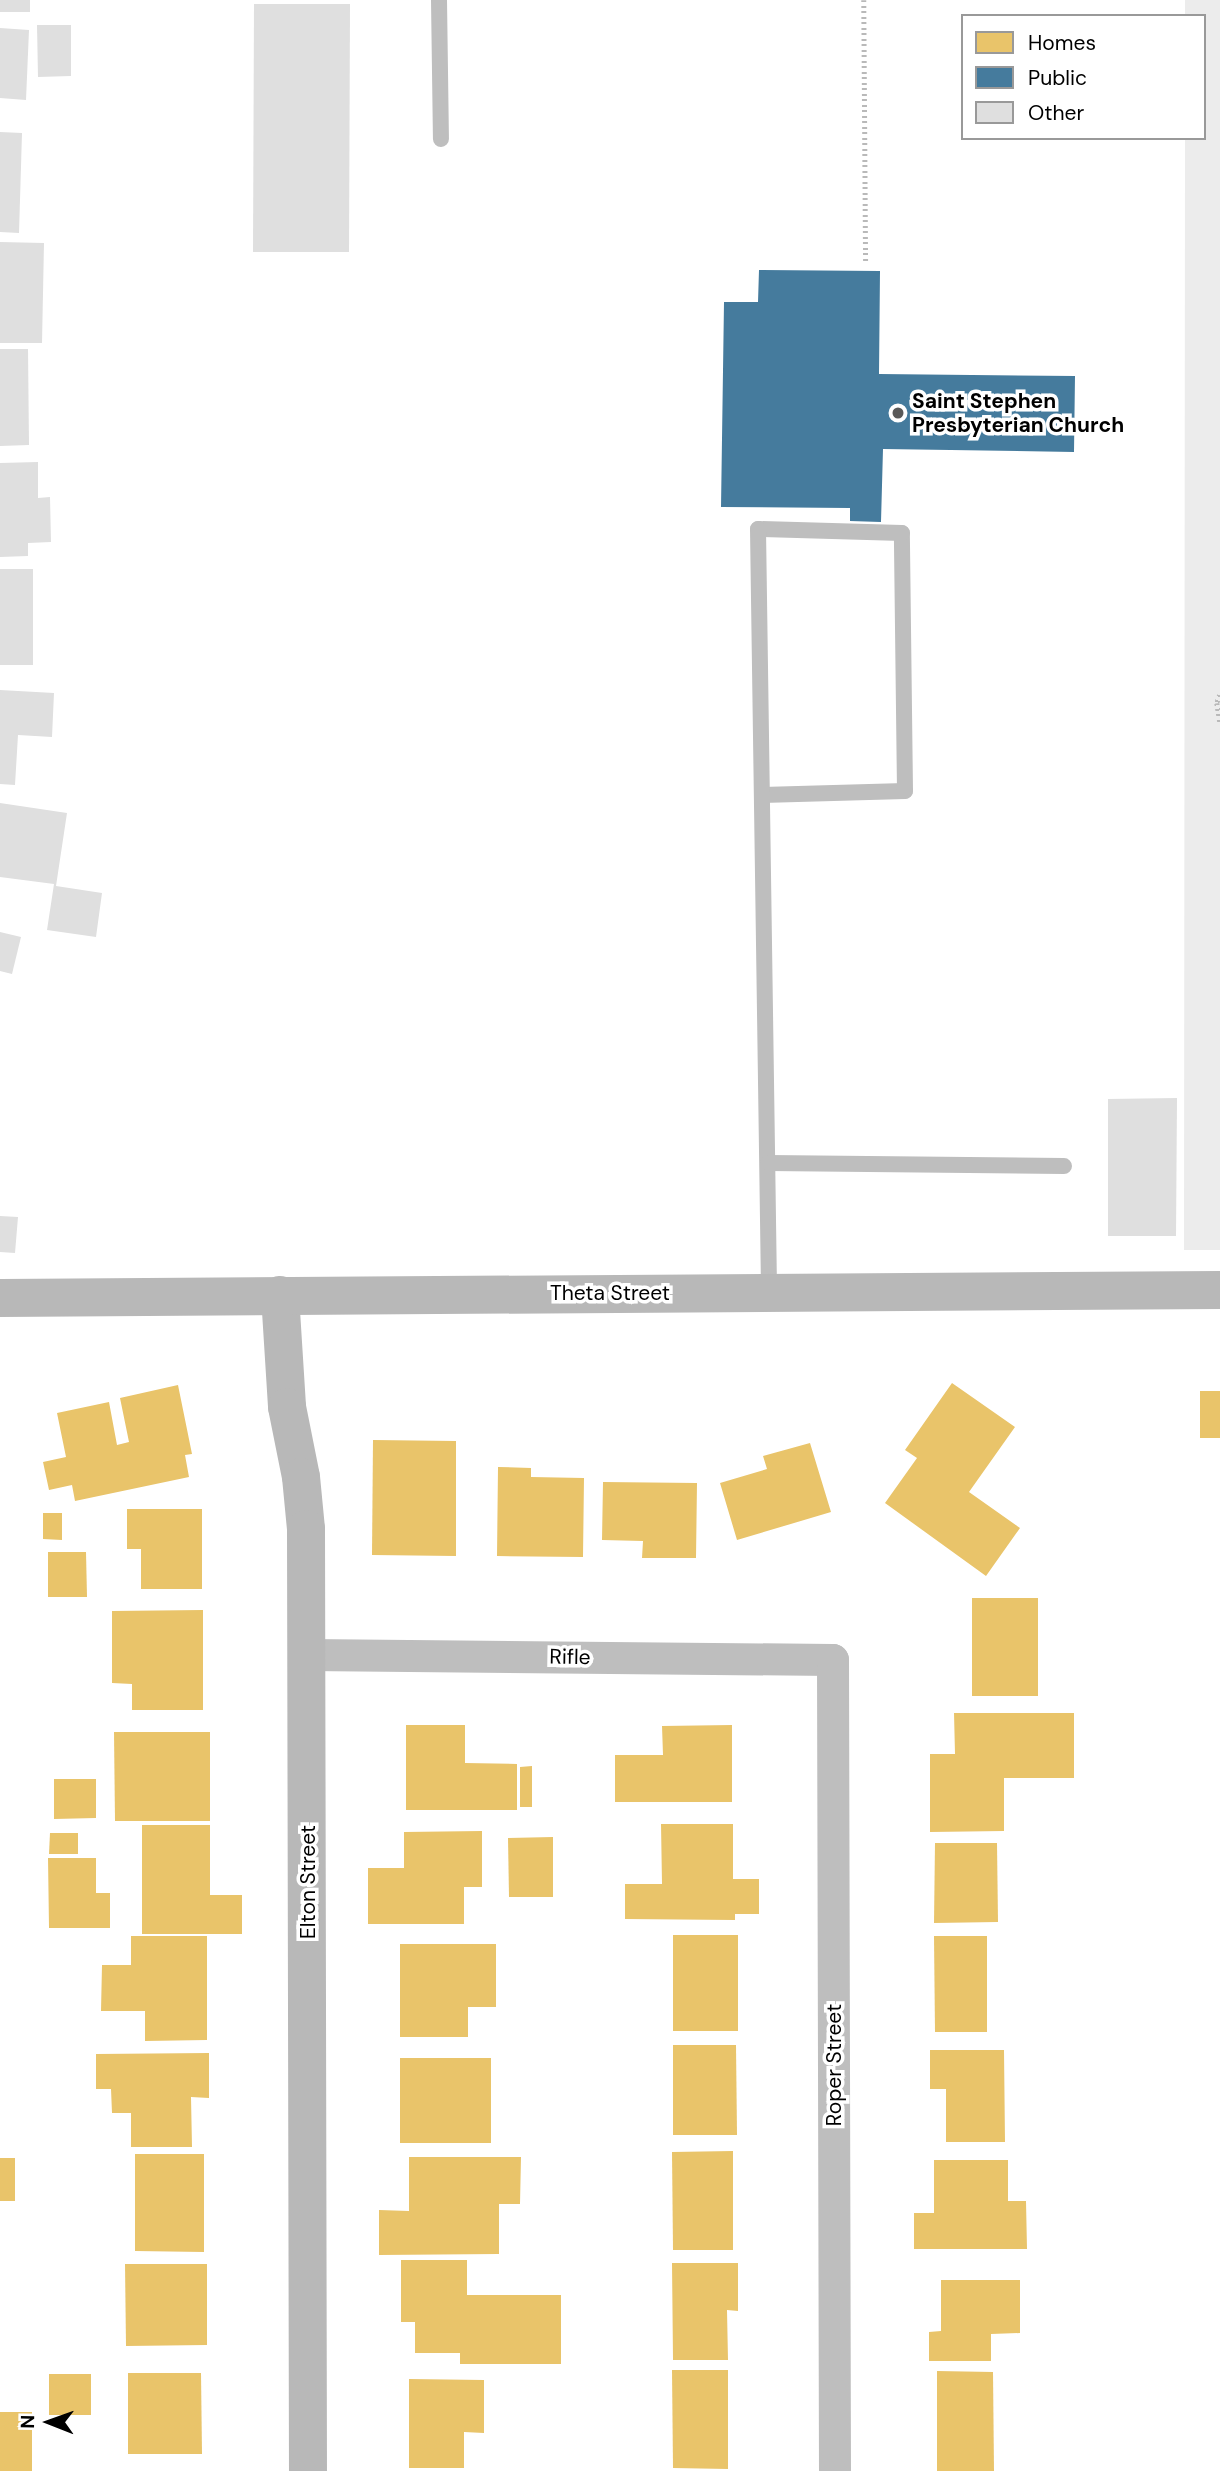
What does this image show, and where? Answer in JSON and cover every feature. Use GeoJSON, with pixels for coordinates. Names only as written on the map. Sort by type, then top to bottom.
{"type":"FeatureCollection","features":[{"type":"Feature","properties":{"kind":"street","name":"Theta Street"},"geometry":{"type":"LineString","coordinates":[[0,1298],[1220,1290]]}},
{"type":"Feature","properties":{"kind":"street","name":"Elton Street"},"geometry":{"type":"LineString","coordinates":[[280,1295],[287,1407],[301,1477],[306,1529],[308,2471]]}},
{"type":"Feature","properties":{"kind":"street","name":"Rifle"},"geometry":{"type":"LineString","coordinates":[[307,1655],[833,1660]]}},
{"type":"Feature","properties":{"kind":"street","name":"Roper Street"},"geometry":{"type":"LineString","coordinates":[[833,1660],[835,2471]]}},
{"type":"Feature","properties":{"kind":"lane"},"geometry":{"type":"LineString","coordinates":[[439,0],[441,139]]}},
{"type":"Feature","properties":{"kind":"lane"},"geometry":{"type":"LineString","coordinates":[[762,795],[905,791],[902,533],[758,529],[769,1292]]}},
{"type":"Feature","properties":{"kind":"lane"},"geometry":{"type":"LineString","coordinates":[[768,1163],[1063,1166]]}},
{"type":"Feature","properties":{"kind":"path"},"geometry":{"type":"LineString","coordinates":[[864,0],[866,264]]}},
{"type":"Feature","properties":{"kind":"path"},"geometry":{"type":"LineString","coordinates":[[1220,695],[1217,703],[1220,723]]}},
{"type":"Feature","properties":{"kind":"shaded area"},"geometry":{"type":"Polygon","coordinates":[[[1185,0],[1220,0],[1220,1250],[1184,1250],[1185,140],[1206,140],[1206,14],[1185,14],[1185,0]]]}},
{"type":"Feature","properties":{"kind":"building: Homes"},"geometry":{"type":"Polygon","coordinates":[[[952,1383],[1015,1427],[969,1492],[1020,1528],[986,1576],[885,1503],[917,1458],[905,1450],[952,1383]]]}},
{"type":"Feature","properties":{"kind":"building: Homes"},"geometry":{"type":"Polygon","coordinates":[[[178,1385],[192,1454],[185,1455],[189,1477],[75,1501],[72,1485],[49,1490],[43,1462],[66,1457],[57,1413],[109,1402],[117,1445],[129,1442],[120,1398],[178,1385]]]}},
{"type":"Feature","properties":{"kind":"building: Homes"},"geometry":{"type":"Polygon","coordinates":[[[1200,1391],[1220,1391],[1220,1438],[1200,1438],[1200,1391]]]}},
{"type":"Feature","properties":{"kind":"building: Homes"},"geometry":{"type":"Polygon","coordinates":[[[373,1440],[456,1441],[456,1556],[372,1555],[373,1440]]]}},
{"type":"Feature","properties":{"kind":"building: Homes"},"geometry":{"type":"Polygon","coordinates":[[[810,1443],[831,1512],[737,1540],[720,1483],[767,1469],[763,1456],[810,1443]]]}},
{"type":"Feature","properties":{"kind":"building: Homes"},"geometry":{"type":"Polygon","coordinates":[[[498,1467],[531,1468],[531,1477],[584,1478],[583,1557],[497,1556],[498,1467]]]}},
{"type":"Feature","properties":{"kind":"building: Homes"},"geometry":{"type":"Polygon","coordinates":[[[603,1482],[697,1483],[696,1558],[642,1558],[643,1541],[602,1540],[603,1482]]]}},
{"type":"Feature","properties":{"kind":"building: Homes"},"geometry":{"type":"Polygon","coordinates":[[[127,1509],[202,1509],[202,1589],[141,1589],[141,1549],[127,1549],[127,1509]]]}},
{"type":"Feature","properties":{"kind":"building: Homes"},"geometry":{"type":"Polygon","coordinates":[[[43,1513],[62,1513],[62,1540],[43,1539],[43,1513]]]}},
{"type":"Feature","properties":{"kind":"building: Homes"},"geometry":{"type":"Polygon","coordinates":[[[48,1552],[86,1552],[87,1597],[48,1597],[48,1552]]]}},
{"type":"Feature","properties":{"kind":"building: Homes"},"geometry":{"type":"Polygon","coordinates":[[[972,1598],[1038,1598],[1038,1696],[972,1696],[972,1598]]]}},
{"type":"Feature","properties":{"kind":"building: Homes"},"geometry":{"type":"Polygon","coordinates":[[[203,1610],[203,1710],[132,1710],[132,1684],[112,1683],[112,1611],[203,1610]]]}},
{"type":"Feature","properties":{"kind":"building: Homes"},"geometry":{"type":"Polygon","coordinates":[[[954,1713],[1074,1713],[1074,1778],[1004,1778],[1004,1831],[930,1832],[930,1754],[955,1754],[954,1713]]]}},
{"type":"Feature","properties":{"kind":"building: Homes"},"geometry":{"type":"Polygon","coordinates":[[[406,1725],[465,1725],[465,1763],[517,1764],[517,1810],[406,1810],[406,1725]]]}},
{"type":"Feature","properties":{"kind":"building: Homes"},"geometry":{"type":"Polygon","coordinates":[[[732,1725],[732,1802],[615,1802],[615,1755],[663,1755],[662,1726],[732,1725]]]}},
{"type":"Feature","properties":{"kind":"building: Homes"},"geometry":{"type":"Polygon","coordinates":[[[114,1732],[210,1732],[210,1821],[115,1821],[114,1732]]]}},
{"type":"Feature","properties":{"kind":"building: Homes"},"geometry":{"type":"Polygon","coordinates":[[[532,1766],[532,1807],[520,1807],[520,1767],[532,1766]]]}},
{"type":"Feature","properties":{"kind":"building: Homes"},"geometry":{"type":"Polygon","coordinates":[[[54,1779],[96,1779],[96,1818],[54,1819],[54,1779]]]}},
{"type":"Feature","properties":{"kind":"building: Homes"},"geometry":{"type":"Polygon","coordinates":[[[661,1824],[733,1824],[733,1879],[759,1879],[759,1914],[735,1914],[735,1920],[625,1919],[625,1884],[662,1884],[661,1824]]]}},
{"type":"Feature","properties":{"kind":"building: Homes"},"geometry":{"type":"Polygon","coordinates":[[[142,1825],[210,1825],[210,1895],[242,1895],[242,1934],[142,1934],[142,1825]]]}},
{"type":"Feature","properties":{"kind":"building: Homes"},"geometry":{"type":"Polygon","coordinates":[[[482,1831],[482,1887],[464,1887],[464,1924],[368,1924],[368,1868],[404,1868],[404,1832],[482,1831]]]}},
{"type":"Feature","properties":{"kind":"building: Homes"},"geometry":{"type":"Polygon","coordinates":[[[50,1833],[78,1833],[78,1854],[49,1854],[50,1833]]]}},
{"type":"Feature","properties":{"kind":"building: Homes"},"geometry":{"type":"Polygon","coordinates":[[[553,1837],[553,1897],[509,1897],[508,1838],[553,1837]]]}},
{"type":"Feature","properties":{"kind":"building: Homes"},"geometry":{"type":"Polygon","coordinates":[[[935,1843],[997,1843],[998,1922],[934,1923],[935,1843]]]}},
{"type":"Feature","properties":{"kind":"building: Homes"},"geometry":{"type":"Polygon","coordinates":[[[48,1858],[96,1858],[96,1893],[110,1893],[110,1928],[49,1928],[48,1858]]]}},
{"type":"Feature","properties":{"kind":"building: Homes"},"geometry":{"type":"Polygon","coordinates":[[[673,1935],[738,1935],[738,2031],[673,2031],[673,1935]]]}},
{"type":"Feature","properties":{"kind":"building: Homes"},"geometry":{"type":"Polygon","coordinates":[[[131,1936],[207,1936],[207,2040],[145,2041],[145,2011],[101,2011],[102,1965],[131,1965],[131,1936]]]}},
{"type":"Feature","properties":{"kind":"building: Homes"},"geometry":{"type":"Polygon","coordinates":[[[934,1936],[987,1936],[987,2032],[935,2032],[934,1936]]]}},
{"type":"Feature","properties":{"kind":"building: Homes"},"geometry":{"type":"Polygon","coordinates":[[[400,1944],[496,1944],[496,2007],[468,2007],[468,2037],[400,2037],[400,1944]]]}},
{"type":"Feature","properties":{"kind":"building: Homes"},"geometry":{"type":"Polygon","coordinates":[[[673,2045],[736,2045],[737,2135],[673,2135],[673,2045]]]}},
{"type":"Feature","properties":{"kind":"building: Homes"},"geometry":{"type":"Polygon","coordinates":[[[930,2050],[1004,2050],[1005,2142],[946,2142],[946,2089],[930,2089],[930,2050]]]}},
{"type":"Feature","properties":{"kind":"building: Homes"},"geometry":{"type":"Polygon","coordinates":[[[209,2053],[209,2098],[191,2097],[192,2147],[131,2147],[131,2113],[112,2113],[111,2089],[96,2089],[96,2054],[209,2053]]]}},
{"type":"Feature","properties":{"kind":"building: Homes"},"geometry":{"type":"Polygon","coordinates":[[[400,2058],[491,2058],[491,2143],[400,2143],[400,2058]]]}},
{"type":"Feature","properties":{"kind":"building: Homes"},"geometry":{"type":"Polygon","coordinates":[[[733,2151],[733,2250],[673,2250],[672,2152],[733,2151]]]}},
{"type":"Feature","properties":{"kind":"building: Homes"},"geometry":{"type":"Polygon","coordinates":[[[135,2154],[204,2154],[204,2252],[135,2251],[135,2154]]]}},
{"type":"Feature","properties":{"kind":"building: Homes"},"geometry":{"type":"Polygon","coordinates":[[[409,2157],[521,2157],[520,2204],[499,2204],[499,2254],[379,2255],[379,2210],[409,2211],[409,2157]]]}},
{"type":"Feature","properties":{"kind":"building: Homes"},"geometry":{"type":"Polygon","coordinates":[[[0,2158],[15,2158],[15,2201],[0,2201],[0,2158]]]}},
{"type":"Feature","properties":{"kind":"building: Homes"},"geometry":{"type":"Polygon","coordinates":[[[934,2160],[1008,2160],[1008,2201],[1026,2201],[1027,2249],[914,2249],[914,2213],[934,2213],[934,2160]]]}},
{"type":"Feature","properties":{"kind":"building: Homes"},"geometry":{"type":"Polygon","coordinates":[[[401,2260],[467,2260],[467,2295],[561,2295],[561,2364],[460,2364],[460,2353],[415,2353],[415,2322],[401,2322],[401,2260]]]}},
{"type":"Feature","properties":{"kind":"building: Homes"},"geometry":{"type":"Polygon","coordinates":[[[672,2263],[738,2263],[738,2311],[727,2310],[728,2360],[673,2360],[672,2263]]]}},
{"type":"Feature","properties":{"kind":"building: Homes"},"geometry":{"type":"Polygon","coordinates":[[[125,2264],[207,2264],[207,2345],[126,2346],[125,2264]]]}},
{"type":"Feature","properties":{"kind":"building: Homes"},"geometry":{"type":"Polygon","coordinates":[[[941,2280],[1020,2280],[1020,2333],[991,2334],[991,2361],[929,2361],[929,2332],[941,2331],[941,2280]]]}},
{"type":"Feature","properties":{"kind":"building: Homes"},"geometry":{"type":"Polygon","coordinates":[[[672,2370],[728,2370],[728,2469],[673,2468],[672,2370]]]}},
{"type":"Feature","properties":{"kind":"building: Homes"},"geometry":{"type":"Polygon","coordinates":[[[937,2371],[993,2372],[994,2471],[937,2471],[937,2371]]]}},
{"type":"Feature","properties":{"kind":"building: Homes"},"geometry":{"type":"Polygon","coordinates":[[[128,2373],[201,2373],[202,2454],[128,2454],[128,2373]]]}},
{"type":"Feature","properties":{"kind":"building: Homes"},"geometry":{"type":"Polygon","coordinates":[[[49,2374],[91,2374],[91,2415],[49,2415],[49,2374]]]}},
{"type":"Feature","properties":{"kind":"building: Homes"},"geometry":{"type":"Polygon","coordinates":[[[409,2379],[484,2380],[484,2433],[464,2432],[464,2468],[409,2468],[409,2379]]]}},
{"type":"Feature","properties":{"kind":"building: Homes"},"geometry":{"type":"Polygon","coordinates":[[[0,2412],[32,2412],[32,2471],[0,2471],[0,2412]]]}},
{"type":"Feature","properties":{"kind":"building: Public","name":"Saint Stephen Presbyterian Church"},"geometry":{"type":"Polygon","coordinates":[[[759,270],[880,271],[879,374],[1075,376],[1074,452],[883,449],[881,522],[850,521],[850,508],[721,507],[724,302],[758,302],[759,270]]]}},
{"type":"Feature","properties":{"kind":"building: Other"},"geometry":{"type":"Polygon","coordinates":[[[0,0],[30,0],[30,12],[0,12],[0,0]]]}},
{"type":"Feature","properties":{"kind":"building: Other"},"geometry":{"type":"Polygon","coordinates":[[[254,4],[350,4],[349,252],[253,252],[254,4]]]}},
{"type":"Feature","properties":{"kind":"building: Other"},"geometry":{"type":"Polygon","coordinates":[[[37,25],[71,25],[71,76],[38,77],[37,25]]]}},
{"type":"Feature","properties":{"kind":"building: Other"},"geometry":{"type":"Polygon","coordinates":[[[0,28],[29,30],[26,100],[0,98],[0,28]]]}},
{"type":"Feature","properties":{"kind":"building: Other"},"geometry":{"type":"Polygon","coordinates":[[[0,132],[22,133],[19,233],[0,232],[0,132]]]}},
{"type":"Feature","properties":{"kind":"building: Other"},"geometry":{"type":"Polygon","coordinates":[[[0,242],[44,243],[42,343],[0,343],[0,242]]]}},
{"type":"Feature","properties":{"kind":"building: Other"},"geometry":{"type":"Polygon","coordinates":[[[0,349],[28,349],[29,445],[0,446],[0,349]]]}},
{"type":"Feature","properties":{"kind":"building: Other"},"geometry":{"type":"Polygon","coordinates":[[[38,462],[38,498],[50,497],[51,542],[28,543],[28,556],[0,557],[0,463],[38,462]]]}},
{"type":"Feature","properties":{"kind":"building: Other"},"geometry":{"type":"Polygon","coordinates":[[[0,569],[33,569],[33,665],[0,665],[0,569]]]}},
{"type":"Feature","properties":{"kind":"building: Other"},"geometry":{"type":"Polygon","coordinates":[[[0,690],[54,693],[52,737],[18,735],[15,785],[0,784],[0,690]]]}},
{"type":"Feature","properties":{"kind":"building: Other"},"geometry":{"type":"Polygon","coordinates":[[[0,803],[67,813],[56,886],[102,893],[96,937],[47,930],[54,884],[0,877],[0,803]]]}},
{"type":"Feature","properties":{"kind":"building: Other"},"geometry":{"type":"Polygon","coordinates":[[[0,932],[21,937],[12,974],[0,971],[0,932]]]}},
{"type":"Feature","properties":{"kind":"building: Other"},"geometry":{"type":"Polygon","coordinates":[[[1177,1098],[1176,1236],[1108,1236],[1108,1099],[1177,1098]]]}},
{"type":"Feature","properties":{"kind":"building: Other"},"geometry":{"type":"Polygon","coordinates":[[[0,1216],[18,1217],[15,1253],[0,1252],[0,1216]]]}},
{"type":"Feature","properties":{"kind":"place","name":"Saint Stephen Presbyterian Church"},"geometry":{"type":"Point","coordinates":[898,413]}}]}
